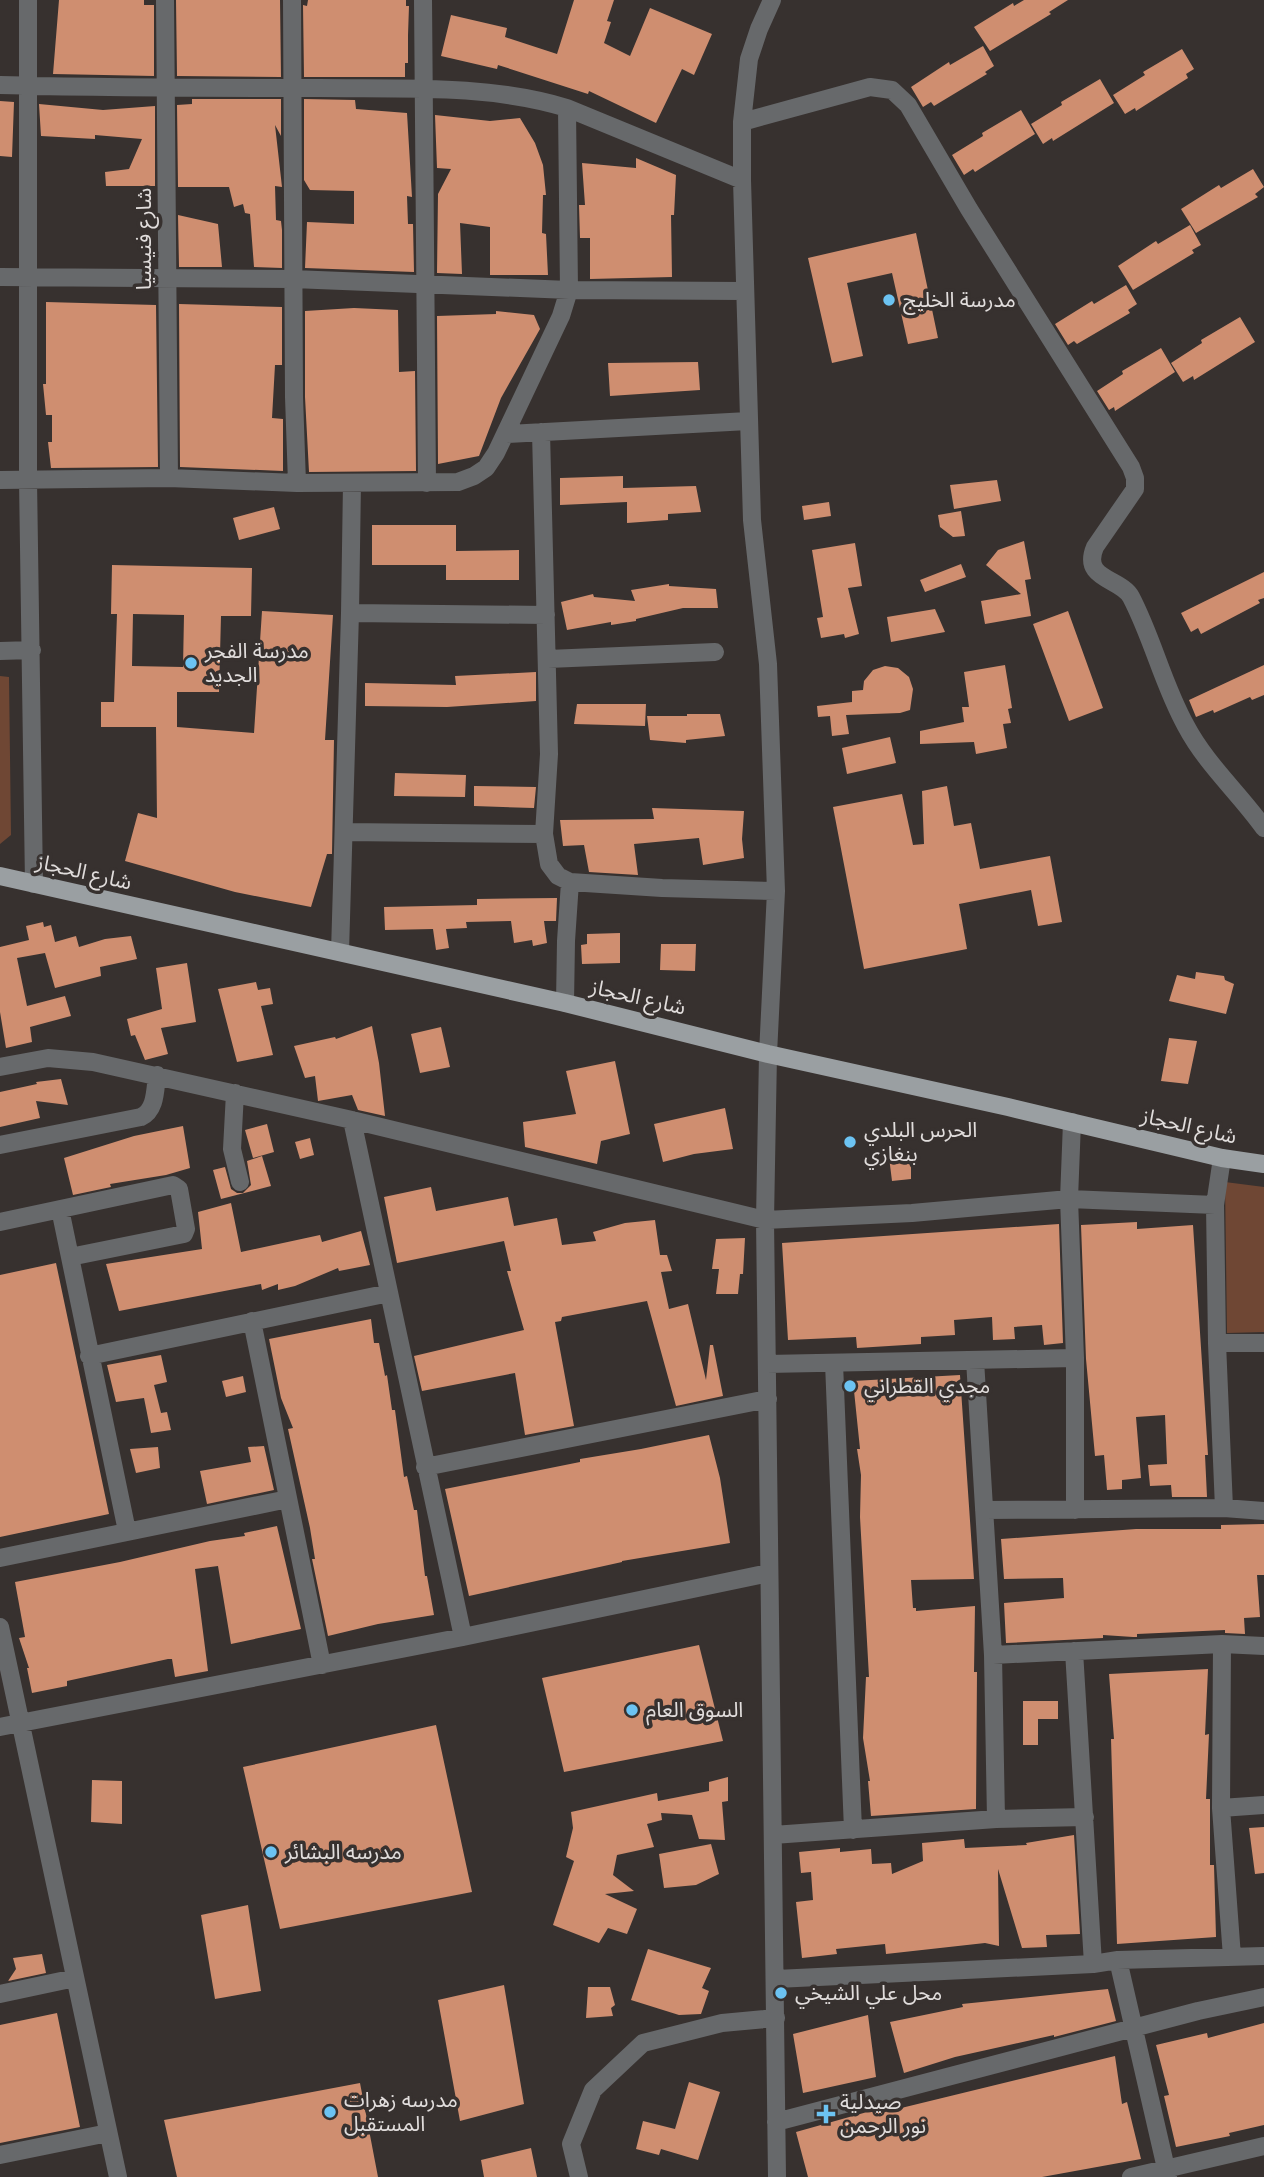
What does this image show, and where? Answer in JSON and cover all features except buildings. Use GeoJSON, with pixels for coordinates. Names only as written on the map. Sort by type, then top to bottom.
{"type":"FeatureCollection","features":[{"type":"Feature","properties":{"kind":"main road","name":"شارع الحجاز"},"geometry":{"type":"LineString","coordinates":[[0,876],[565,1003],[768,1054],[1222,1158],[1264,1164]]}},
{"type":"Feature","properties":{"kind":"street"},"geometry":{"type":"LineString","coordinates":[[28,0],[28,480],[34,884]]}},
{"type":"Feature","properties":{"kind":"street","name":"شارع فنيسيا"},"geometry":{"type":"LineString","coordinates":[[165,0],[169,478]]}},
{"type":"Feature","properties":{"kind":"street"},"geometry":{"type":"LineString","coordinates":[[292,0],[297,483]]}},
{"type":"Feature","properties":{"kind":"street"},"geometry":{"type":"LineString","coordinates":[[423,0],[428,483]]}},
{"type":"Feature","properties":{"kind":"street"},"geometry":{"type":"LineString","coordinates":[[772,0],[749,59],[742,122],[742,180],[752,520],[768,664],[776,891],[768,1054],[765,1220],[777,2177]]}},
{"type":"Feature","properties":{"kind":"street"},"geometry":{"type":"LineString","coordinates":[[0,85],[423,89],[499,94],[567,108],[742,180]]}},
{"type":"Feature","properties":{"kind":"street"},"geometry":{"type":"LineString","coordinates":[[742,122],[870,87],[892,90],[908,105],[969,209],[1131,467],[1135,489],[1095,547],[1091,556],[1094,568],[1104,579],[1129,593],[1185,724],[1199,748],[1264,828]]}},
{"type":"Feature","properties":{"kind":"street"},"geometry":{"type":"LineString","coordinates":[[0,480],[169,478],[352,484],[458,482],[474,476],[486,468],[506,434],[561,316],[569,290],[567,108]]}},
{"type":"Feature","properties":{"kind":"street"},"geometry":{"type":"LineString","coordinates":[[0,277],[293,279],[569,290],[744,291]]}},
{"type":"Feature","properties":{"kind":"street"},"geometry":{"type":"LineString","coordinates":[[506,434],[748,421]]}},
{"type":"Feature","properties":{"kind":"street"},"geometry":{"type":"LineString","coordinates":[[541,432],[550,754],[544,834],[549,864],[558,876],[570,882],[776,891]]}},
{"type":"Feature","properties":{"kind":"street"},"geometry":{"type":"LineString","coordinates":[[340,952],[352,484]]}},
{"type":"Feature","properties":{"kind":"street"},"geometry":{"type":"LineString","coordinates":[[350,613],[546,615]]}},
{"type":"Feature","properties":{"kind":"street"},"geometry":{"type":"LineString","coordinates":[[0,650],[32,650]]}},
{"type":"Feature","properties":{"kind":"street"},"geometry":{"type":"LineString","coordinates":[[548,659],[715,652]]}},
{"type":"Feature","properties":{"kind":"street"},"geometry":{"type":"LineString","coordinates":[[344,832],[544,834]]}},
{"type":"Feature","properties":{"kind":"street"},"geometry":{"type":"LineString","coordinates":[[565,1003],[570,882]]}},
{"type":"Feature","properties":{"kind":"street"},"geometry":{"type":"LineString","coordinates":[[0,1067],[48,1058],[69,1058],[157,1075],[765,1220],[912,1213],[1069,1199],[1215,1205]]}},
{"type":"Feature","properties":{"kind":"street"},"geometry":{"type":"LineString","coordinates":[[0,1145],[147,1114],[153,1104],[157,1075]]}},
{"type":"Feature","properties":{"kind":"street"},"geometry":{"type":"LineString","coordinates":[[235,1093],[232,1149],[240,1182]]}},
{"type":"Feature","properties":{"kind":"street"},"geometry":{"type":"LineString","coordinates":[[352,1120],[463,1637]]}},
{"type":"Feature","properties":{"kind":"street"},"geometry":{"type":"LineString","coordinates":[[1072,1122],[1069,1199],[1075,1358],[1075,1510]]}},
{"type":"Feature","properties":{"kind":"street"},"geometry":{"type":"LineString","coordinates":[[1222,1158],[1215,1205],[1224,1508]]}},
{"type":"Feature","properties":{"kind":"street"},"geometry":{"type":"LineString","coordinates":[[0,1222],[173,1185],[179,1189],[186,1230],[184,1234],[70,1258]]}},
{"type":"Feature","properties":{"kind":"street"},"geometry":{"type":"LineString","coordinates":[[60,1209],[127,1531]]}},
{"type":"Feature","properties":{"kind":"street"},"geometry":{"type":"LineString","coordinates":[[89,1356],[388,1293]]}},
{"type":"Feature","properties":{"kind":"street"},"geometry":{"type":"LineString","coordinates":[[252,1321],[323,1665]]}},
{"type":"Feature","properties":{"kind":"street"},"geometry":{"type":"LineString","coordinates":[[1217,1343],[1264,1343]]}},
{"type":"Feature","properties":{"kind":"street"},"geometry":{"type":"LineString","coordinates":[[767,1364],[1075,1358]]}},
{"type":"Feature","properties":{"kind":"street"},"geometry":{"type":"LineString","coordinates":[[975,1360],[993,1655],[996,1819]]}},
{"type":"Feature","properties":{"kind":"street"},"geometry":{"type":"LineString","coordinates":[[834,1363],[853,1830]]}},
{"type":"Feature","properties":{"kind":"street"},"geometry":{"type":"LineString","coordinates":[[425,1467],[768,1399]]}},
{"type":"Feature","properties":{"kind":"street"},"geometry":{"type":"LineString","coordinates":[[0,1558],[289,1499]]}},
{"type":"Feature","properties":{"kind":"street"},"geometry":{"type":"LineString","coordinates":[[984,1510],[1224,1508],[1264,1511]]}},
{"type":"Feature","properties":{"kind":"street"},"geometry":{"type":"LineString","coordinates":[[0,1727],[463,1637],[769,1573]]}},
{"type":"Feature","properties":{"kind":"street"},"geometry":{"type":"LineString","coordinates":[[0,1627],[118,2177]]}},
{"type":"Feature","properties":{"kind":"street"},"geometry":{"type":"LineString","coordinates":[[993,1655],[1222,1644],[1264,1646]]}},
{"type":"Feature","properties":{"kind":"street"},"geometry":{"type":"LineString","coordinates":[[1222,1644],[1221,1808],[1232,1957]]}},
{"type":"Feature","properties":{"kind":"street"},"geometry":{"type":"LineString","coordinates":[[1073,1651],[1093,1964]]}},
{"type":"Feature","properties":{"kind":"street"},"geometry":{"type":"LineString","coordinates":[[1221,1808],[1264,1805]]}},
{"type":"Feature","properties":{"kind":"street"},"geometry":{"type":"LineString","coordinates":[[772,1835],[996,1819],[1085,1817]]}},
{"type":"Feature","properties":{"kind":"street"},"geometry":{"type":"LineString","coordinates":[[776,1979],[1093,1964],[1118,1960],[1264,1956]]}},
{"type":"Feature","properties":{"kind":"street"},"geometry":{"type":"LineString","coordinates":[[1118,1960],[1167,2173]]}},
{"type":"Feature","properties":{"kind":"street"},"geometry":{"type":"LineString","coordinates":[[0,1994],[75,1978]]}},
{"type":"Feature","properties":{"kind":"street"},"geometry":{"type":"LineString","coordinates":[[776,2122],[1198,2011],[1264,1997]]}},
{"type":"Feature","properties":{"kind":"street"},"geometry":{"type":"LineString","coordinates":[[579,2177],[571,2144],[593,2090],[643,2043],[722,2022],[776,2018]]}},
{"type":"Feature","properties":{"kind":"street"},"geometry":{"type":"LineString","coordinates":[[0,2155],[108,2133]]}},
{"type":"Feature","properties":{"kind":"street"},"geometry":{"type":"LineString","coordinates":[[1131,2177],[1167,2173],[1264,2146]]}},
{"type":"Feature","properties":{"kind":"shaded area"},"geometry":{"type":"Polygon","coordinates":[[[0,676],[9,677],[11,835],[0,844],[0,676]]]}},
{"type":"Feature","properties":{"kind":"shaded area"},"geometry":{"type":"Polygon","coordinates":[[[1225,1182],[1264,1187],[1264,1332],[1227,1333],[1225,1182]]]}},
{"type":"Feature","properties":{"kind":"place","name":"مدرسة الخليج"},"geometry":{"type":"Point","coordinates":[889,300]}},
{"type":"Feature","properties":{"kind":"place","name":"مدرسة الفجر الجديد"},"geometry":{"type":"Point","coordinates":[191,663]}},
{"type":"Feature","properties":{"kind":"place","name":"الحرس البلدي بنغازي"},"geometry":{"type":"Point","coordinates":[850,1142]}},
{"type":"Feature","properties":{"kind":"place","name":"مجدي القطراني"},"geometry":{"type":"Point","coordinates":[850,1386]}},
{"type":"Feature","properties":{"kind":"place","name":"السوق العام"},"geometry":{"type":"Point","coordinates":[632,1710]}},
{"type":"Feature","properties":{"kind":"place","name":"مدرسه البشائر"},"geometry":{"type":"Point","coordinates":[271,1852]}},
{"type":"Feature","properties":{"kind":"place","name":"محل علي الشيخي"},"geometry":{"type":"Point","coordinates":[781,1993]}},
{"type":"Feature","properties":{"kind":"place","name":"مدرسه زهرات المستقبل"},"geometry":{"type":"Point","coordinates":[330,2112]}},
{"type":"Feature","properties":{"kind":"place","name":"صيدلية نور الرحمن"},"geometry":{"type":"Point","coordinates":[826,2114]}}]}
